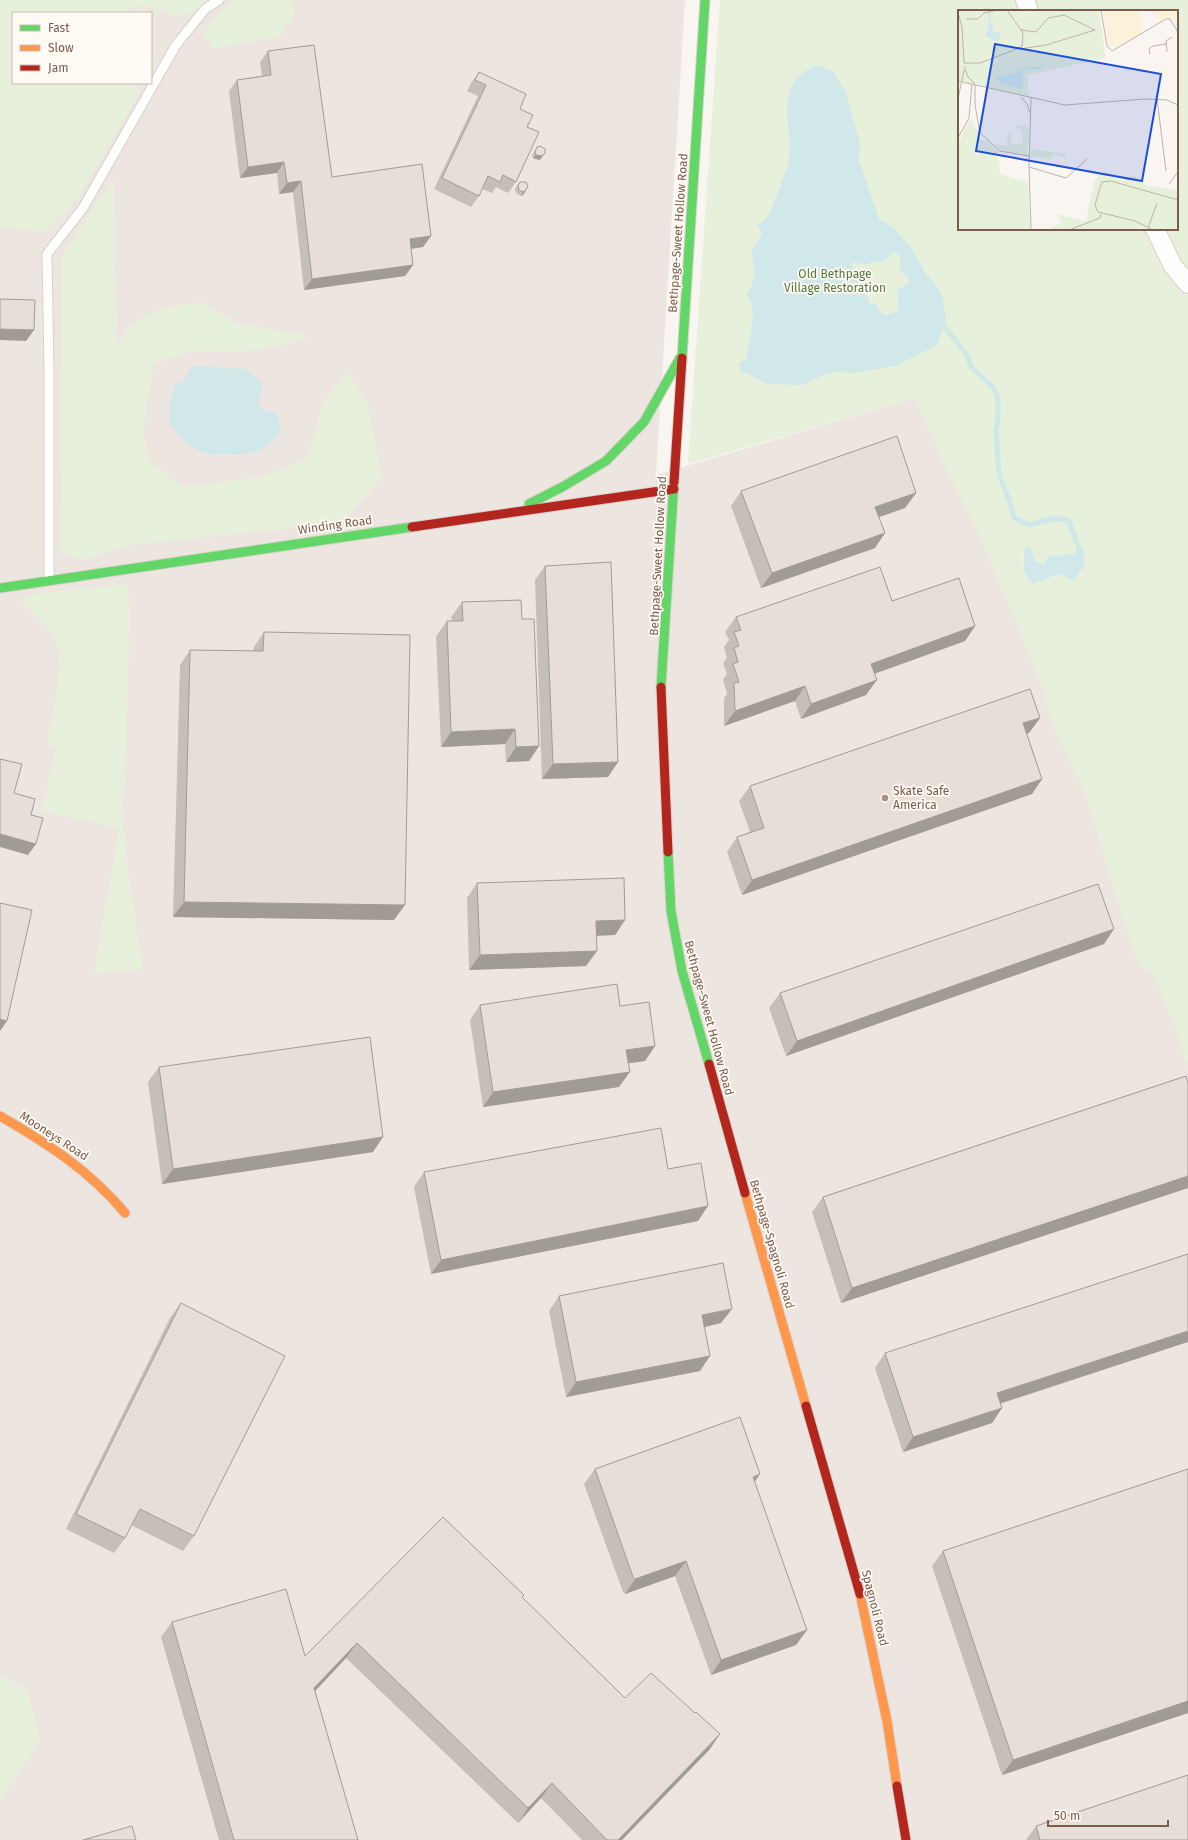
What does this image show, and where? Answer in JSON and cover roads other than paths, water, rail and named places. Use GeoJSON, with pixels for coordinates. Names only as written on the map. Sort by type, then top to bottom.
{"type":"FeatureCollection","features":[{"type":"Feature","properties":{"kind":"main road","name":"Bethpage-Sweet Hollow Road"},"geometry":{"type":"LineString","coordinates":[[705,0],[661,689],[670,911],[678,957],[721,1107]]}},
{"type":"Feature","properties":{"kind":"main road"},"geometry":{"type":"LineString","coordinates":[[513,512],[564,486],[606,461],[644,422],[682,354]]}},
{"type":"Feature","properties":{"kind":"main road","name":"Winding Road"},"geometry":{"type":"LineString","coordinates":[[0,588],[674,489]]}},
{"type":"Feature","properties":{"kind":"main road","name":"Bethpage-Spagnoli Road"},"geometry":{"type":"LineString","coordinates":[[721,1107],[801,1387]]}},
{"type":"Feature","properties":{"kind":"main road","name":"Mooneys Road"},"geometry":{"type":"LineString","coordinates":[[0,1116],[72,1160],[93,1177],[125,1213]]}},
{"type":"Feature","properties":{"kind":"main road","name":"Spagnoli Road"},"geometry":{"type":"LineString","coordinates":[[801,1387],[848,1551],[867,1624],[887,1721],[906,1840]]}},
{"type":"Feature","properties":{"kind":"street"},"geometry":{"type":"LineString","coordinates":[[1024,0],[1029,10]]}},
{"type":"Feature","properties":{"kind":"street"},"geometry":{"type":"LineString","coordinates":[[1155,230],[1173,266],[1187,286]]}},
{"type":"Feature","properties":{"kind":"lane"},"geometry":{"type":"LineString","coordinates":[[49,580],[49,374],[47,254],[83,208],[176,45],[205,9],[219,0]]}},
{"type":"Feature","properties":{"kind":"water"},"geometry":{"type":"Polygon","coordinates":[[[818,65],[833,71],[845,91],[860,142],[859,160],[879,219],[894,228],[911,248],[927,275],[937,286],[943,298],[946,320],[937,345],[896,366],[853,373],[835,372],[823,375],[803,385],[766,384],[747,373],[741,374],[739,363],[746,359],[753,318],[751,302],[747,295],[752,285],[754,274],[754,264],[751,253],[762,233],[757,226],[768,216],[789,160],[790,150],[787,114],[789,94],[798,77],[807,70],[818,65]],[[895,252],[883,262],[874,261],[866,265],[854,262],[852,266],[854,277],[861,278],[870,304],[876,304],[880,312],[886,315],[898,311],[898,289],[909,284],[908,278],[900,270],[900,256],[895,252]]]}},
{"type":"Feature","properties":{"kind":"water"},"geometry":{"type":"Polygon","coordinates":[[[195,366],[246,369],[263,384],[258,404],[265,411],[273,411],[276,413],[280,424],[279,434],[262,449],[251,454],[209,454],[197,450],[186,442],[169,422],[170,399],[176,384],[183,382],[190,369],[195,366]]]}},
{"type":"Feature","properties":{"kind":"water"},"geometry":{"type":"Polygon","coordinates":[[[1076,541],[1083,551],[1084,556],[1083,566],[1077,576],[1072,580],[1059,574],[1033,584],[1029,580],[1026,576],[1024,567],[1025,547],[1031,548],[1035,561],[1044,564],[1050,556],[1076,554],[1076,541]]]}},
{"type":"Feature","properties":{"kind":"waterway"},"geometry":{"type":"LineString","coordinates":[[944,326],[967,355],[971,367],[993,387],[998,398],[998,419],[996,431],[999,475],[1009,500],[1014,518],[1029,525],[1056,518],[1069,521],[1076,541]]}},
{"type":"Feature","properties":{"kind":"place","name":"Skate Safe America"},"geometry":{"type":"Point","coordinates":[885,798]}},
{"type":"Feature","properties":{"kind":"park label","name":"Old Bethpage Village Restoration"},"geometry":{"type":"Point","coordinates":[835,281]}}]}
